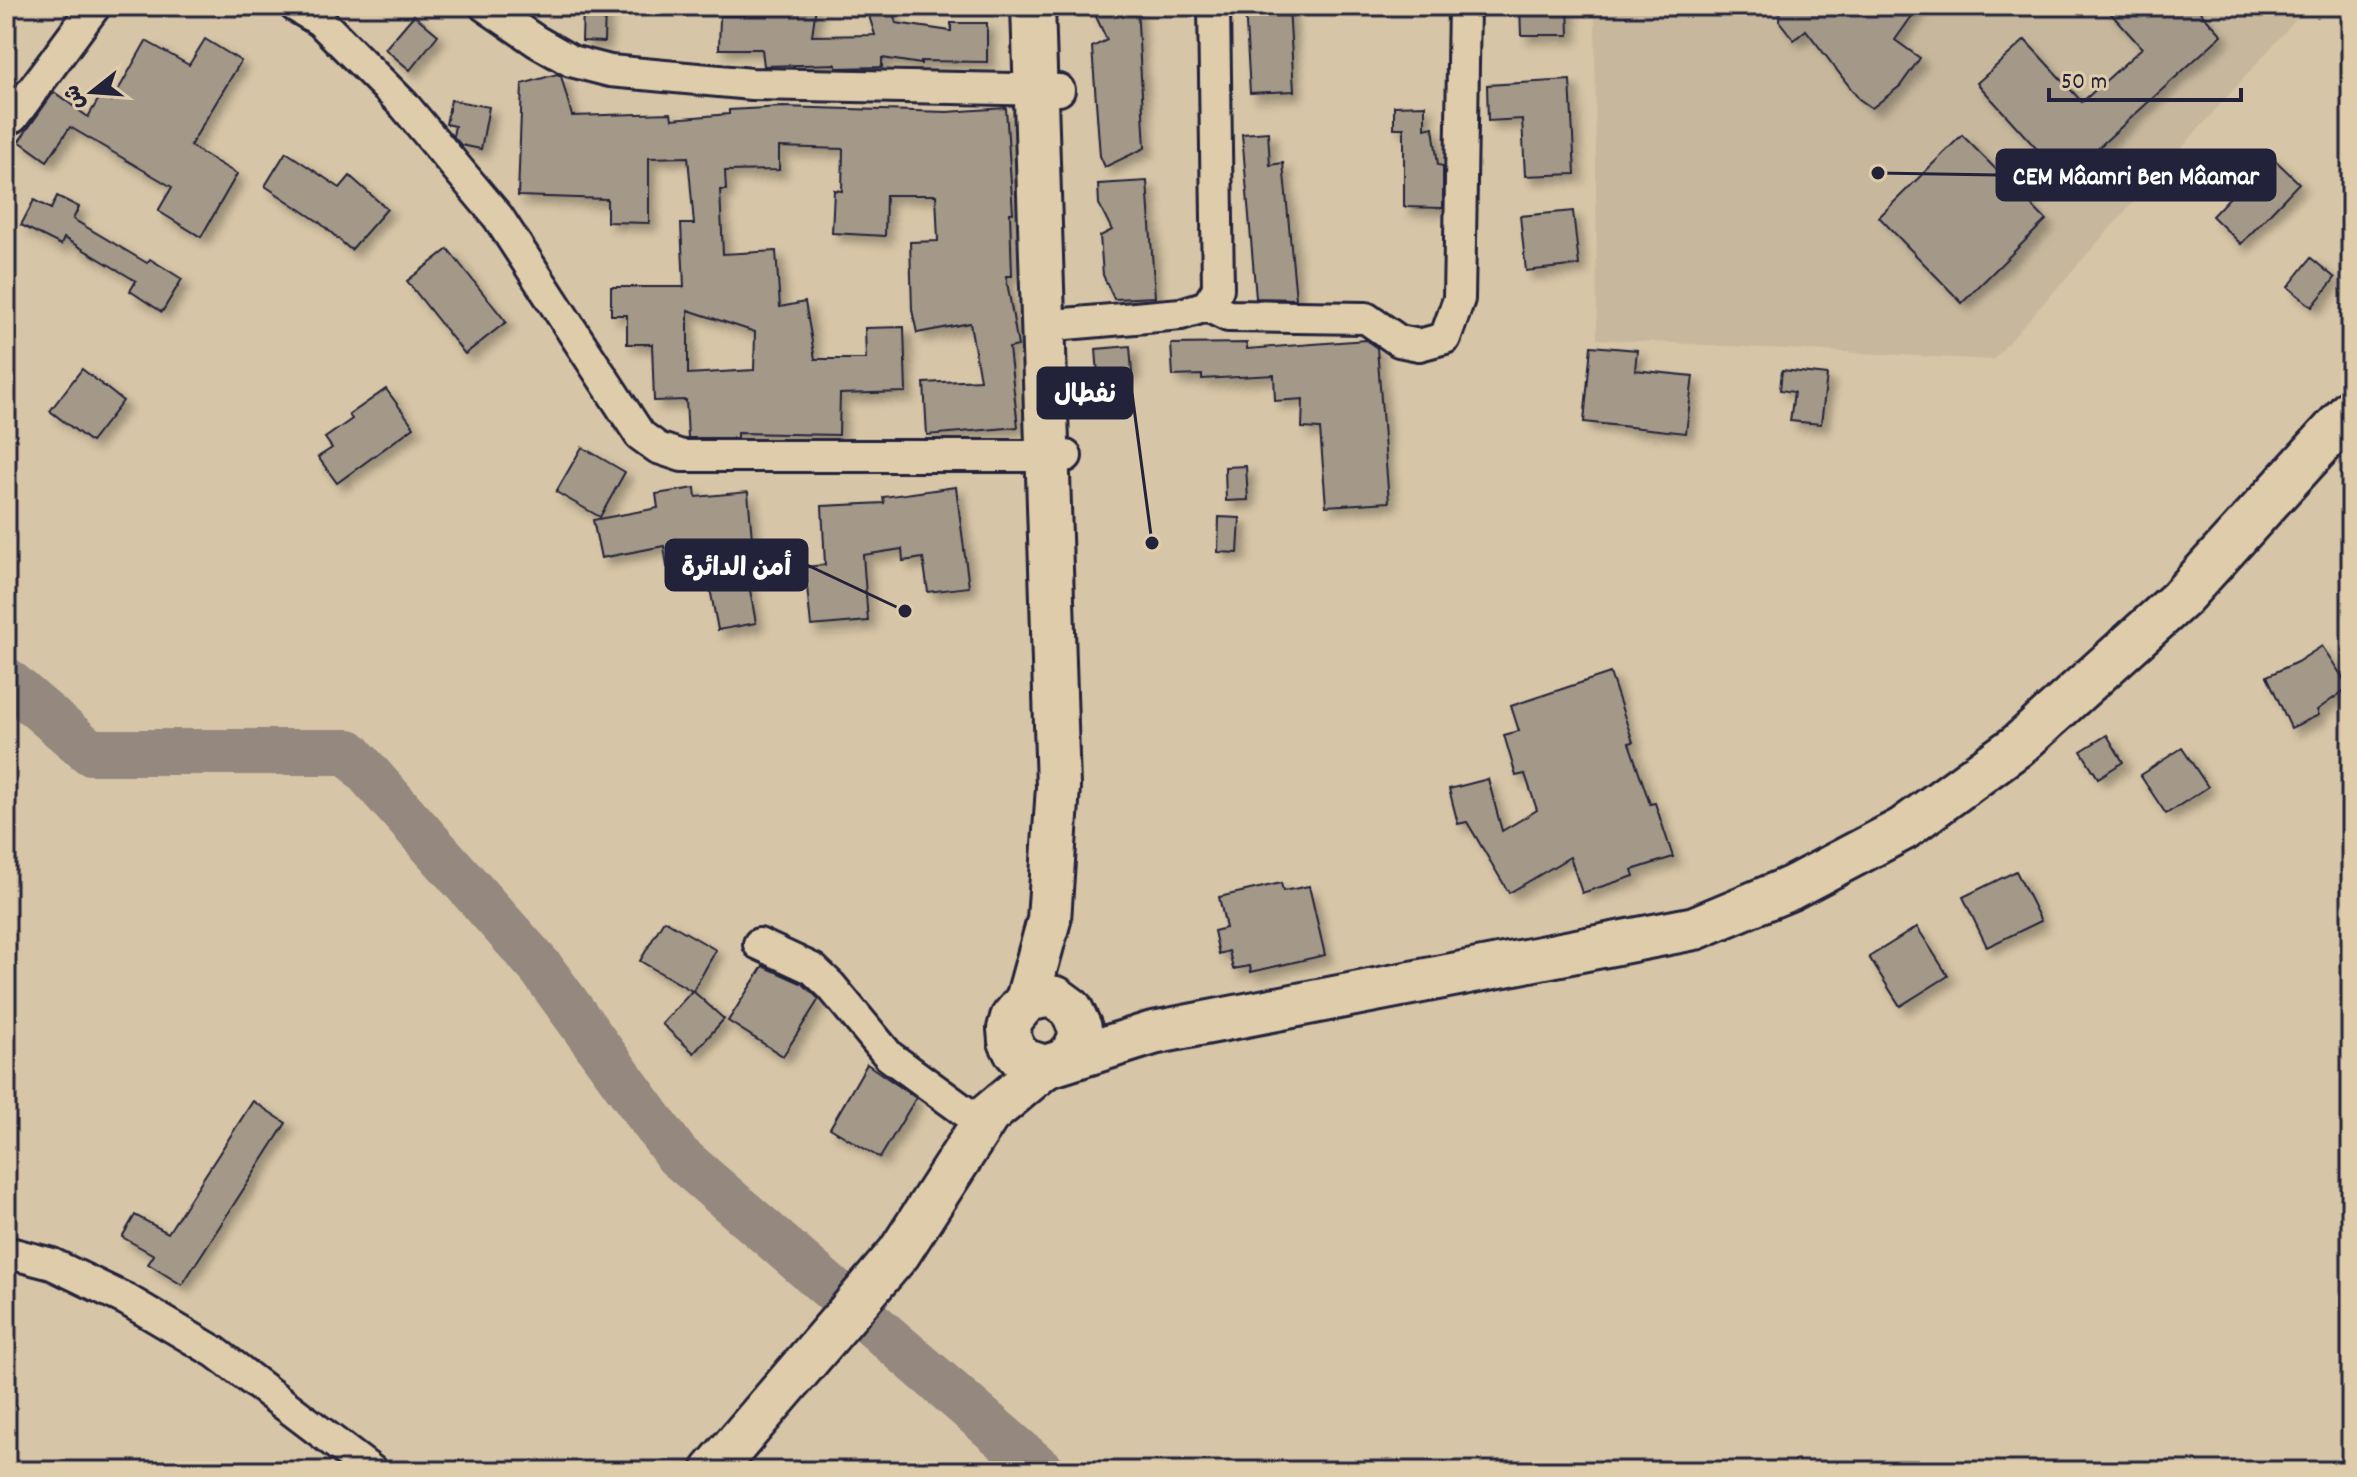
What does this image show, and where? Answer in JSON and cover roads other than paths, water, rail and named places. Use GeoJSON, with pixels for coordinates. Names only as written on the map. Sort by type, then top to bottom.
{"type":"FeatureCollection","features":[{"type":"Feature","properties":{"kind":"main road"},"geometry":{"type":"LineString","coordinates":[[985,1120],[1056,1063],[1079,1040],[1056,1006],[1064,958],[1058,456],[1047,89],[1033,6]]}},
{"type":"Feature","properties":{"kind":"main road"},"geometry":{"type":"LineString","coordinates":[[1047,89],[1056,6]]}},
{"type":"Feature","properties":{"kind":"main road"},"geometry":{"type":"LineString","coordinates":[[1153,1033],[1114,1028],[1056,1006],[1012,1018],[1009,1029],[1010,1041],[1023,1060],[1056,1063],[1153,1033],[1265,1014],[1695,928],[1791,888],[1903,829],[2017,746],[2180,599],[2351,411]]}},
{"type":"Feature","properties":{"kind":"main road"},"geometry":{"type":"LineString","coordinates":[[713,1471],[899,1253],[985,1120],[1010,1041]]}},
{"type":"Feature","properties":{"kind":"street"},"geometry":{"type":"LineString","coordinates":[[13,117],[95,6]]}},
{"type":"Feature","properties":{"kind":"street"},"geometry":{"type":"LineString","coordinates":[[295,6],[320,21],[404,105],[498,217],[640,435],[658,448],[682,456],[1058,456]]}},
{"type":"Feature","properties":{"kind":"street"},"geometry":{"type":"LineString","coordinates":[[485,6],[571,61],[610,71],[752,84],[1047,89]]}},
{"type":"Feature","properties":{"kind":"street"},"geometry":{"type":"LineString","coordinates":[[1054,324],[1181,314],[1207,306],[1218,289],[1214,6]]}},
{"type":"Feature","properties":{"kind":"street"},"geometry":{"type":"LineString","coordinates":[[1207,306],[1228,316],[1366,318],[1399,341],[1419,345],[1445,338],[1459,299],[1464,6]]}},
{"type":"Feature","properties":{"kind":"street"},"geometry":{"type":"LineString","coordinates":[[759,944],[813,969],[839,994],[889,1056],[985,1120]]}},
{"type":"Feature","properties":{"kind":"street"},"geometry":{"type":"LineString","coordinates":[[6,1252],[52,1264],[127,1300],[215,1352],[372,1471]]}},
{"type":"Feature","properties":{"kind":"waterway"},"geometry":{"type":"LineString","coordinates":[[6,680],[90,752],[349,752],[541,968],[677,1155],[1042,1471]]}},
{"type":"Feature","properties":{"kind":"place","name":"CEM Mâamri Ben Mâamar"},"geometry":{"type":"Point","coordinates":[1878,173]}},
{"type":"Feature","properties":{"kind":"place","name":"نفطال"},"geometry":{"type":"Point","coordinates":[1152,543]}},
{"type":"Feature","properties":{"kind":"place","name":"أمن الدائرة"},"geometry":{"type":"Point","coordinates":[905,611]}}]}
